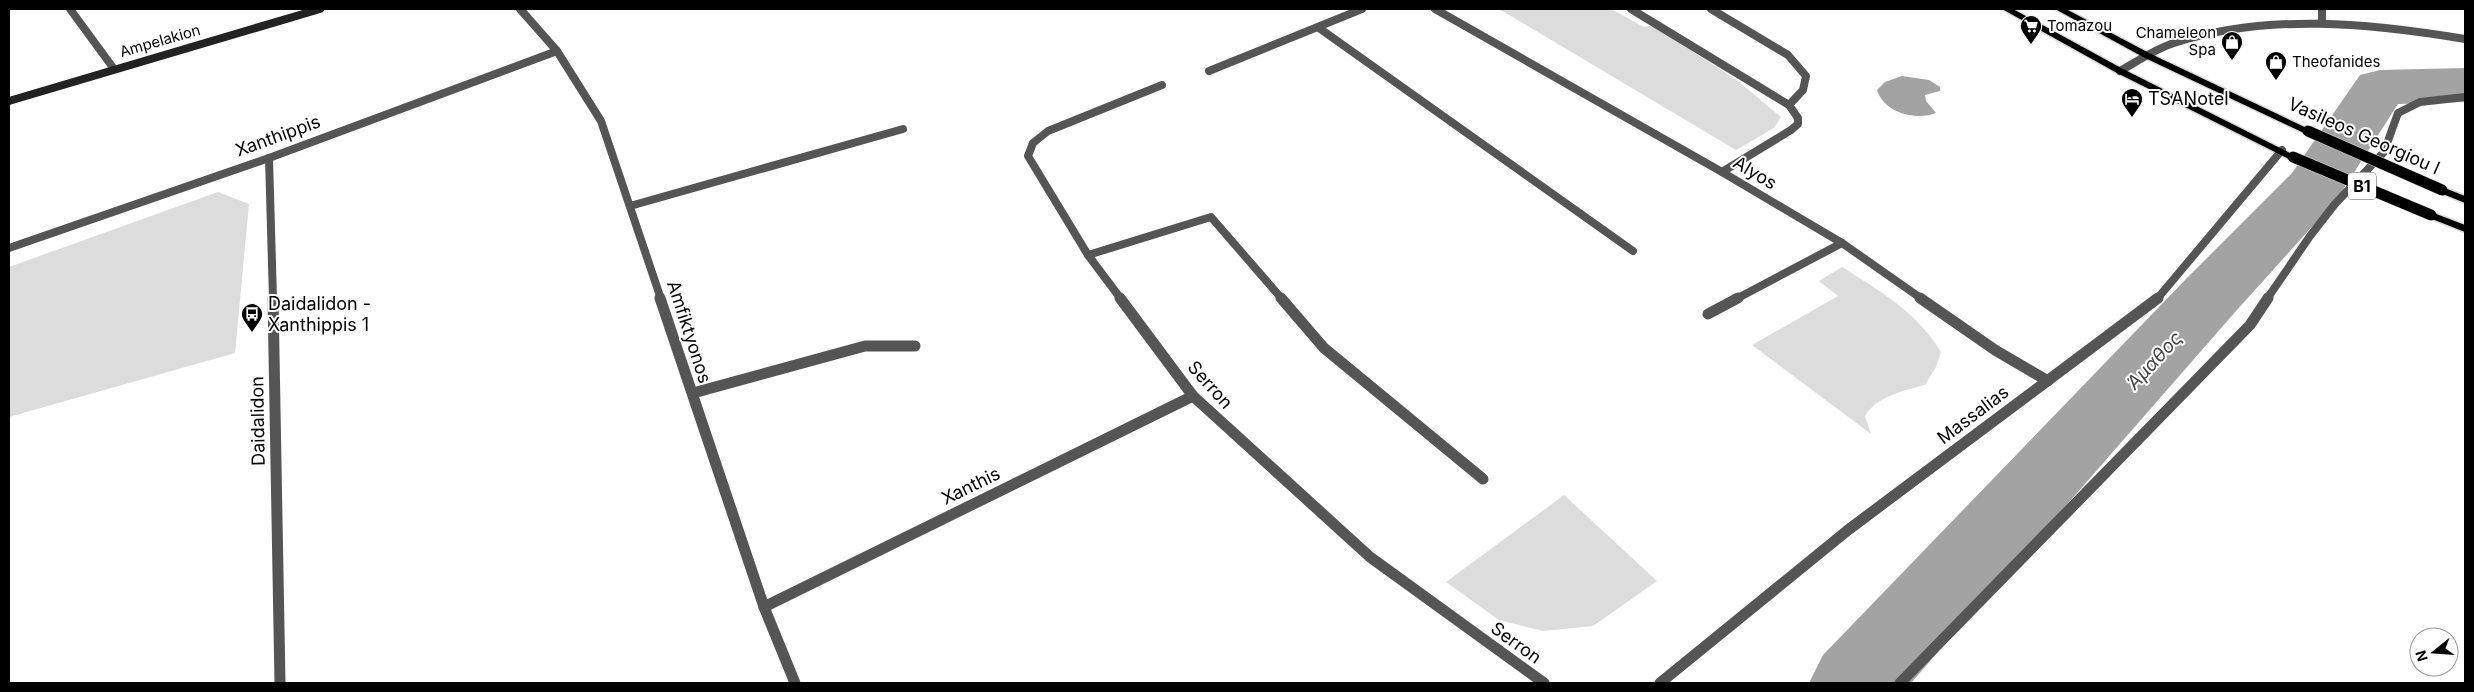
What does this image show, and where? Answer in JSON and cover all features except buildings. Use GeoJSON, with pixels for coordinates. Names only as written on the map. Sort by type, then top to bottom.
{"type":"FeatureCollection","features":[{"type":"Feature","properties":{"kind":"main road","name":"B1"},"geometry":{"type":"LineString","coordinates":[[2007,9],[2120,71],[2294,157],[2465,229]]}},
{"type":"Feature","properties":{"kind":"main road","name":"Vasileos Georgiou I"},"geometry":{"type":"LineString","coordinates":[[2060,9],[2148,56],[2308,131],[2465,200]]}},
{"type":"Feature","properties":{"kind":"street"},"geometry":{"type":"LineString","coordinates":[[70,9],[114,69]]}},
{"type":"Feature","properties":{"kind":"street","name":"Ampelakion"},"geometry":{"type":"LineString","coordinates":[[9,101],[320,9]]}},
{"type":"Feature","properties":{"kind":"street","name":"Amfiktyonos"},"geometry":{"type":"LineString","coordinates":[[520,9],[557,51],[600,121],[764,607],[795,683]]}},
{"type":"Feature","properties":{"kind":"street"},"geometry":{"type":"LineString","coordinates":[[1209,71],[1362,9]]}},
{"type":"Feature","properties":{"kind":"street","name":"Alyos"},"geometry":{"type":"LineString","coordinates":[[1435,9],[1722,172],[1842,243],[1995,350],[2048,381]]}},
{"type":"Feature","properties":{"kind":"street"},"geometry":{"type":"LineString","coordinates":[[1631,9],[1789,104],[1798,118],[1798,124],[1722,172]]}},
{"type":"Feature","properties":{"kind":"street"},"geometry":{"type":"LineString","coordinates":[[1711,9],[1788,55],[1806,76],[1803,90],[1789,104]]}},
{"type":"Feature","properties":{"kind":"street"},"geometry":{"type":"LineString","coordinates":[[2322,9],[2322,23]]}},
{"type":"Feature","properties":{"kind":"street"},"geometry":{"type":"LineString","coordinates":[[2120,71],[2172,44],[2230,29],[2322,23],[2440,34],[2465,39]]}},
{"type":"Feature","properties":{"kind":"street"},"geometry":{"type":"LineString","coordinates":[[1319,28],[1633,252]]}},
{"type":"Feature","properties":{"kind":"street","name":"Xanthippis"},"geometry":{"type":"LineString","coordinates":[[9,248],[269,158],[557,51]]}},
{"type":"Feature","properties":{"kind":"street","name":"Serron"},"geometry":{"type":"LineString","coordinates":[[1162,85],[1048,131],[1033,143],[1028,156],[1088,255],[1194,396],[1370,557],[1544,683]]}},
{"type":"Feature","properties":{"kind":"street"},"geometry":{"type":"LineString","coordinates":[[1900,683],[2250,325],[2335,204],[2384,152],[2398,113],[2420,102],[2465,97]]}},
{"type":"Feature","properties":{"kind":"street"},"geometry":{"type":"LineString","coordinates":[[630,206],[903,129]]}},
{"type":"Feature","properties":{"kind":"street","name":"Massalias"},"geometry":{"type":"LineString","coordinates":[[1660,683],[1848,530],[2155,302],[2282,150]]}},
{"type":"Feature","properties":{"kind":"street","name":"Daidalidon"},"geometry":{"type":"LineString","coordinates":[[269,158],[280,683]]}},
{"type":"Feature","properties":{"kind":"street"},"geometry":{"type":"LineString","coordinates":[[1088,255],[1211,217],[1324,348],[1483,479]]}},
{"type":"Feature","properties":{"kind":"street"},"geometry":{"type":"LineString","coordinates":[[1708,314],[1842,243]]}},
{"type":"Feature","properties":{"kind":"street"},"geometry":{"type":"LineString","coordinates":[[692,393],[865,346],[915,346]]}},
{"type":"Feature","properties":{"kind":"street","name":"Xanthis"},"geometry":{"type":"LineString","coordinates":[[764,607],[1194,396]]}},
{"type":"Feature","properties":{"kind":"shaded area"},"geometry":{"type":"Polygon","coordinates":[[[1499,9],[1611,9],[1644,27],[1652,25],[1738,81],[1781,117],[1774,128],[1736,150],[1499,9]]]}},
{"type":"Feature","properties":{"kind":"shaded area"},"geometry":{"type":"Polygon","coordinates":[[[1902,76],[1929,80],[1940,87],[1940,91],[1925,95],[1926,101],[1936,113],[1919,116],[1910,115],[1893,109],[1886,104],[1877,90],[1885,82],[1902,76]]]}},
{"type":"Feature","properties":{"kind":"shaded area"},"geometry":{"type":"Polygon","coordinates":[[[218,192],[249,204],[235,353],[9,417],[9,267],[218,192]]]}},
{"type":"Feature","properties":{"kind":"shaded area"},"geometry":{"type":"Polygon","coordinates":[[[1842,267],[1884,294],[1909,314],[1941,352],[1936,367],[1925,385],[1891,395],[1870,409],[1865,416],[1871,434],[1752,345],[1838,296],[1819,281],[1842,267]]]}},
{"type":"Feature","properties":{"kind":"shaded area"},"geometry":{"type":"Polygon","coordinates":[[[1564,495],[1657,581],[1593,626],[1543,631],[1499,620],[1446,582],[1564,495]]]}},
{"type":"Feature","properties":{"kind":"waterway","name":"Άμαθος"},"geometry":{"type":"LineString","coordinates":[[1855,683],[2211,295],[2315,186],[2380,87],[2465,85]]}},
{"type":"Feature","properties":{"kind":"place","name":"Tomazou"},"geometry":{"type":"Point","coordinates":[2031,45]}},
{"type":"Feature","properties":{"kind":"place","name":"Chameleon Spa"},"geometry":{"type":"Point","coordinates":[2232,61]}},
{"type":"Feature","properties":{"kind":"place","name":"Theofanides"},"geometry":{"type":"Point","coordinates":[2276,81]}},
{"type":"Feature","properties":{"kind":"place","name":"TSANotel"},"geometry":{"type":"Point","coordinates":[2132,118]}},
{"type":"Feature","properties":{"kind":"place","name":"Daidalidon - Xanthippis 1"},"geometry":{"type":"Point","coordinates":[252,333]}}]}
